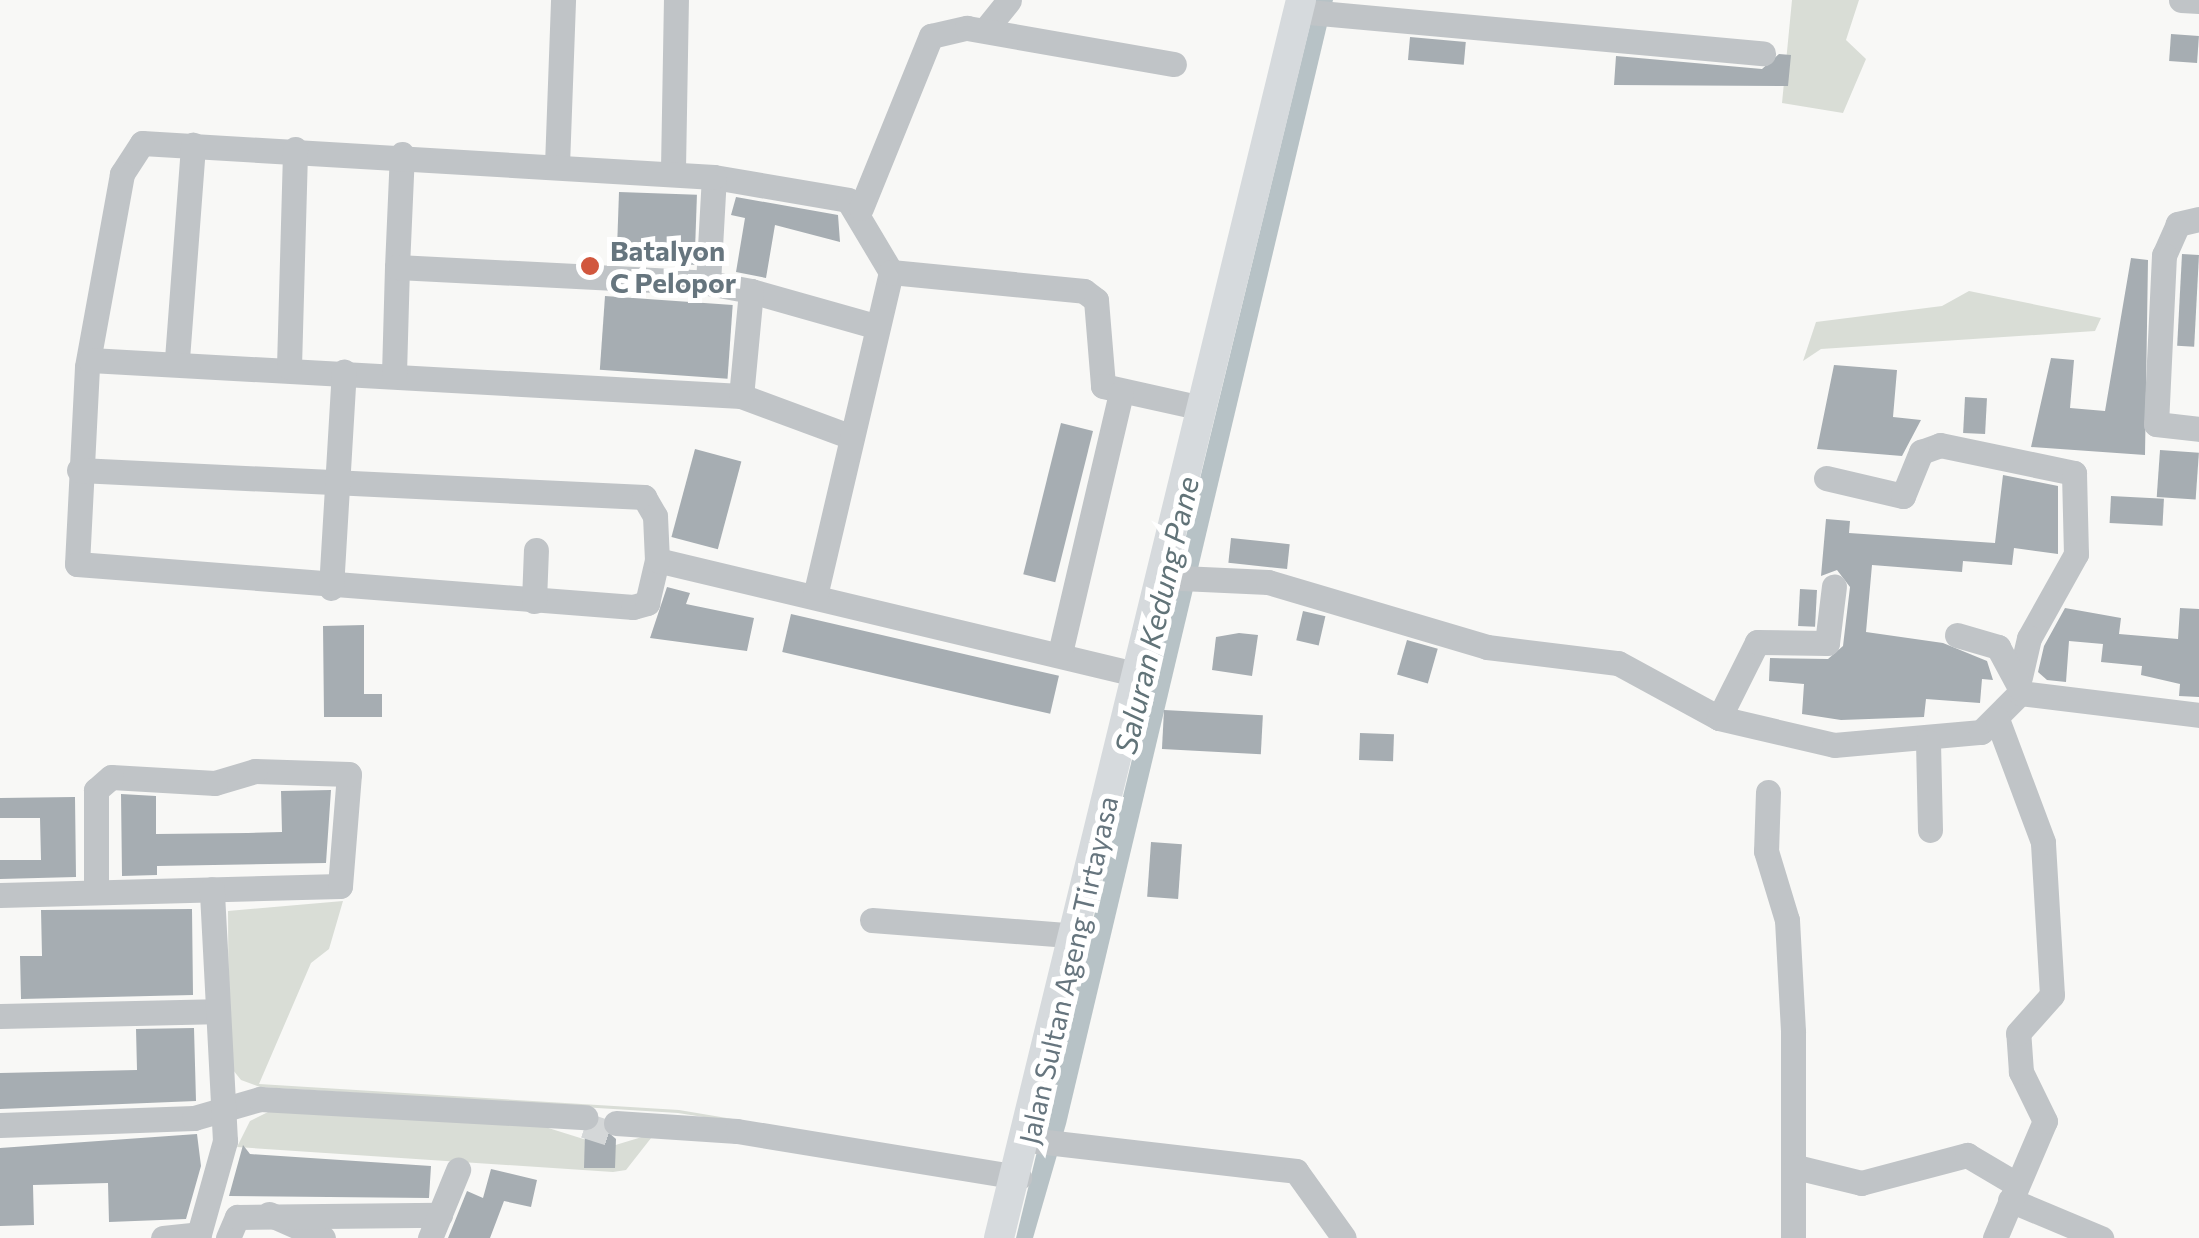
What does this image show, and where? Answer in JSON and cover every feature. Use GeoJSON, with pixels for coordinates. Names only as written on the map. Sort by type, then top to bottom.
{"type":"FeatureCollection","features":[{"type":"Feature","properties":{"kind":"main road","name":"Jalan Sultan Ageng Tirtayasa"},"geometry":{"type":"LineString","coordinates":[[999,1238],[1019,1178],[1045,1142],[1078,936],[1135,674],[1166,577],[1202,408],[1302,7]]}},
{"type":"Feature","properties":{"kind":"street"},"geometry":{"type":"LineString","coordinates":[[556,165],[563,0]]}},
{"type":"Feature","properties":{"kind":"street"},"geometry":{"type":"LineString","coordinates":[[673,169],[676,0]]}},
{"type":"Feature","properties":{"kind":"street"},"geometry":{"type":"LineString","coordinates":[[986,30],[1009,0]]}},
{"type":"Feature","properties":{"kind":"street"},"geometry":{"type":"LineString","coordinates":[[2181,0],[2199,1]]}},
{"type":"Feature","properties":{"kind":"street"},"geometry":{"type":"LineString","coordinates":[[1302,7],[1340,14],[1763,53]]}},
{"type":"Feature","properties":{"kind":"street"},"geometry":{"type":"LineString","coordinates":[[861,208],[931,36],[986,30],[1174,64]]}},
{"type":"Feature","properties":{"kind":"street"},"geometry":{"type":"LineString","coordinates":[[79,470],[644,498],[655,516],[656,560],[647,603],[534,601],[87,569],[74,550],[79,470],[90,360],[126,160],[142,142],[402,154],[673,169],[836,195],[861,208],[892,272],[875,326],[815,596]]}},
{"type":"Feature","properties":{"kind":"street"},"geometry":{"type":"LineString","coordinates":[[177,359],[193,145]]}},
{"type":"Feature","properties":{"kind":"street"},"geometry":{"type":"LineString","coordinates":[[289,367],[295,149]]}},
{"type":"Feature","properties":{"kind":"street"},"geometry":{"type":"LineString","coordinates":[[394,374],[402,154]]}},
{"type":"Feature","properties":{"kind":"street"},"geometry":{"type":"LineString","coordinates":[[708,283],[714,177]]}},
{"type":"Feature","properties":{"kind":"street"},"geometry":{"type":"LineString","coordinates":[[2199,219],[2178,224],[2164,255],[2156,424],[2199,429]]}},
{"type":"Feature","properties":{"kind":"street"},"geometry":{"type":"LineString","coordinates":[[397,267],[708,283],[875,326]]}},
{"type":"Feature","properties":{"kind":"street"},"geometry":{"type":"LineString","coordinates":[[892,272],[1084,291],[1098,311],[1098,372],[1122,393],[1202,408]]}},
{"type":"Feature","properties":{"kind":"street"},"geometry":{"type":"LineString","coordinates":[[741,396],[751,291]]}},
{"type":"Feature","properties":{"kind":"street"},"geometry":{"type":"LineString","coordinates":[[90,360],[177,359],[741,396],[852,438]]}},
{"type":"Feature","properties":{"kind":"street"},"geometry":{"type":"LineString","coordinates":[[331,588],[344,371]]}},
{"type":"Feature","properties":{"kind":"street"},"geometry":{"type":"LineString","coordinates":[[1060,652],[1122,393]]}},
{"type":"Feature","properties":{"kind":"street"},"geometry":{"type":"LineString","coordinates":[[1166,577],[1305,590],[1486,646],[1618,663],[1719,718],[1834,746],[1928,742],[1981,732],[1997,719],[2020,685],[2029,638],[2076,554],[2074,474],[1940,444],[1921,452],[1903,496],[1826,478]]}},
{"type":"Feature","properties":{"kind":"street"},"geometry":{"type":"LineString","coordinates":[[534,601],[536,550]]}},
{"type":"Feature","properties":{"kind":"street"},"geometry":{"type":"LineString","coordinates":[[656,560],[1060,652],[1135,674]]}},
{"type":"Feature","properties":{"kind":"street"},"geometry":{"type":"LineString","coordinates":[[1719,718],[1757,642],[1827,643],[1834,586]]}},
{"type":"Feature","properties":{"kind":"street"},"geometry":{"type":"LineString","coordinates":[[1957,634],[1998,646],[2020,685]]}},
{"type":"Feature","properties":{"kind":"street"},"geometry":{"type":"LineString","coordinates":[[2020,685],[2199,715]]}},
{"type":"Feature","properties":{"kind":"street"},"geometry":{"type":"LineString","coordinates":[[1995,1238],[2045,1121],[2021,1072],[2018,1033],[2052,995],[2043,842],[1997,719]]}},
{"type":"Feature","properties":{"kind":"street"},"geometry":{"type":"LineString","coordinates":[[1928,742],[1930,830]]}},
{"type":"Feature","properties":{"kind":"street"},"geometry":{"type":"LineString","coordinates":[[0,895],[340,886],[349,774],[255,771],[215,782],[110,776],[96,790],[96,892]]}},
{"type":"Feature","properties":{"kind":"street"},"geometry":{"type":"LineString","coordinates":[[1768,792],[1766,851],[1786,920],[1796,1166],[1792,1238]]}},
{"type":"Feature","properties":{"kind":"street"},"geometry":{"type":"LineString","coordinates":[[162,1238],[204,1226],[224,1106],[214,1011],[212,889]]}},
{"type":"Feature","properties":{"kind":"street"},"geometry":{"type":"LineString","coordinates":[[872,920],[1078,936]]}},
{"type":"Feature","properties":{"kind":"street"},"geometry":{"type":"LineString","coordinates":[[0,1016],[214,1011]]}},
{"type":"Feature","properties":{"kind":"street"},"geometry":{"type":"LineString","coordinates":[[0,1125],[194,1118],[224,1106],[260,1099],[556,1115],[586,1121]]}},
{"type":"Feature","properties":{"kind":"street"},"geometry":{"type":"LineString","coordinates":[[616,1129],[654,1120],[1019,1178]]}},
{"type":"Feature","properties":{"kind":"street"},"geometry":{"type":"LineString","coordinates":[[1045,1142],[1296,1171],[1344,1238]]}},
{"type":"Feature","properties":{"kind":"street"},"geometry":{"type":"LineString","coordinates":[[1796,1166],[1862,1183],[1968,1154],[2013,1192],[2101,1238]]}},
{"type":"Feature","properties":{"kind":"street"},"geometry":{"type":"LineString","coordinates":[[228,1238],[237,1217],[269,1214],[435,1227],[458,1170]]}},
{"type":"Feature","properties":{"kind":"street"},"geometry":{"type":"LineString","coordinates":[[269,1214],[323,1238]]}},
{"type":"Feature","properties":{"kind":"shaded area"},"geometry":{"type":"Polygon","coordinates":[[[1316,0],[1333,0],[1066,1124],[1033,1238],[1016,1238],[1316,0]]]}},
{"type":"Feature","properties":{"kind":"shaded area"},"geometry":{"type":"Polygon","coordinates":[[[1792,0],[1859,0],[1846,40],[1866,59],[1843,113],[1782,103],[1792,0]]]}},
{"type":"Feature","properties":{"kind":"shaded area"},"geometry":{"type":"Polygon","coordinates":[[[1969,291],[2101,318],[2095,331],[1821,349],[1803,361],[1816,322],[1942,306],[1969,291]]]}},
{"type":"Feature","properties":{"kind":"shaded area"},"geometry":{"type":"Polygon","coordinates":[[[343,901],[329,949],[311,963],[259,1084],[679,1110],[963,1158],[678,1113],[260,1087],[241,1080],[229,1065],[228,911],[343,901]]]}},
{"type":"Feature","properties":{"kind":"shaded area"},"geometry":{"type":"Polygon","coordinates":[[[270,1111],[542,1126],[609,1147],[655,1133],[626,1170],[613,1172],[237,1147],[250,1121],[270,1111]]]}},
{"type":"Feature","properties":{"kind":"building"},"geometry":{"type":"Polygon","coordinates":[[[2171,34],[2199,36],[2197,63],[2169,61],[2171,34]]]}},
{"type":"Feature","properties":{"kind":"building"},"geometry":{"type":"Polygon","coordinates":[[[1410,37],[1466,42],[1464,65],[1408,60],[1410,37]]]}},
{"type":"Feature","properties":{"kind":"building"},"geometry":{"type":"Polygon","coordinates":[[[1779,54],[1791,55],[1788,86],[1614,85],[1616,56],[1762,69],[1779,54]]]}},
{"type":"Feature","properties":{"kind":"building"},"geometry":{"type":"Polygon","coordinates":[[[619,192],[697,195],[695,265],[617,262],[619,192]]]}},
{"type":"Feature","properties":{"kind":"building"},"geometry":{"type":"Polygon","coordinates":[[[736,197],[838,215],[840,242],[775,225],[766,278],[736,272],[745,218],[731,215],[736,197]]]}},
{"type":"Feature","properties":{"kind":"building"},"geometry":{"type":"Polygon","coordinates":[[[2182,254],[2199,255],[2194,347],[2177,346],[2182,254]]]}},
{"type":"Feature","properties":{"kind":"building"},"geometry":{"type":"Polygon","coordinates":[[[2131,258],[2148,260],[2145,455],[2031,447],[2051,358],[2074,360],[2070,408],[2105,411],[2131,258]]]}},
{"type":"Feature","properties":{"kind":"building"},"geometry":{"type":"Polygon","coordinates":[[[605,296],[733,305],[728,379],[600,370],[605,296]]]}},
{"type":"Feature","properties":{"kind":"building"},"geometry":{"type":"Polygon","coordinates":[[[1834,365],[1897,370],[1893,417],[1921,420],[1902,456],[1817,449],[1834,365]]]}},
{"type":"Feature","properties":{"kind":"building"},"geometry":{"type":"Polygon","coordinates":[[[1965,397],[1987,398],[1985,434],[1963,433],[1965,397]]]}},
{"type":"Feature","properties":{"kind":"building"},"geometry":{"type":"Polygon","coordinates":[[[1061,423],[1093,431],[1055,582],[1023,574],[1061,423]]]}},
{"type":"Feature","properties":{"kind":"building"},"geometry":{"type":"Polygon","coordinates":[[[695,449],[741,461],[718,549],[671,537],[695,449]]]}},
{"type":"Feature","properties":{"kind":"building"},"geometry":{"type":"Polygon","coordinates":[[[2160,450],[2199,453],[2196,500],[2157,497],[2160,450]]]}},
{"type":"Feature","properties":{"kind":"building"},"geometry":{"type":"Polygon","coordinates":[[[2003,475],[2058,486],[2058,554],[2014,548],[2012,565],[1963,561],[1962,572],[1872,565],[1866,632],[1943,643],[1987,661],[1993,680],[1982,679],[1980,703],[1926,699],[1924,717],[1841,720],[1802,714],[1804,684],[1769,681],[1770,658],[1828,659],[1843,646],[1850,587],[1837,570],[1821,576],[1826,519],[1850,521],[1849,533],[1995,543],[2003,475]]]}},
{"type":"Feature","properties":{"kind":"building"},"geometry":{"type":"Polygon","coordinates":[[[2111,496],[2164,499],[2163,526],[2110,523],[2111,496]]]}},
{"type":"Feature","properties":{"kind":"building"},"geometry":{"type":"Polygon","coordinates":[[[1231,538],[1290,544],[1287,569],[1228,563],[1231,538]]]}},
{"type":"Feature","properties":{"kind":"building"},"geometry":{"type":"Polygon","coordinates":[[[667,587],[690,593],[686,604],[754,618],[747,651],[650,638],[667,587]]]}},
{"type":"Feature","properties":{"kind":"building"},"geometry":{"type":"Polygon","coordinates":[[[1800,589],[1817,590],[1815,627],[1798,626],[1800,589]]]}},
{"type":"Feature","properties":{"kind":"building"},"geometry":{"type":"Polygon","coordinates":[[[2065,608],[2121,618],[2119,634],[2178,639],[2180,608],[2199,609],[2199,697],[2179,696],[2180,684],[2141,675],[2142,666],[2101,662],[2103,644],[2069,641],[2066,682],[2047,680],[2038,672],[2044,646],[2065,608]]]}},
{"type":"Feature","properties":{"kind":"building"},"geometry":{"type":"Polygon","coordinates":[[[1303,611],[1325,616],[1319,645],[1296,640],[1303,611]]]}},
{"type":"Feature","properties":{"kind":"building"},"geometry":{"type":"Polygon","coordinates":[[[791,614],[1059,676],[1050,714],[782,652],[791,614]]]}},
{"type":"Feature","properties":{"kind":"building"},"geometry":{"type":"Polygon","coordinates":[[[364,625],[364,694],[382,694],[382,717],[324,717],[323,626],[364,625]]]}},
{"type":"Feature","properties":{"kind":"building"},"geometry":{"type":"Polygon","coordinates":[[[1258,635],[1252,676],[1212,670],[1216,637],[1258,635]]]}},
{"type":"Feature","properties":{"kind":"building"},"geometry":{"type":"Polygon","coordinates":[[[1407,640],[1438,649],[1428,683],[1397,675],[1407,640]]]}},
{"type":"Feature","properties":{"kind":"building"},"geometry":{"type":"Polygon","coordinates":[[[1164,710],[1263,715],[1261,754],[1162,749],[1164,710]]]}},
{"type":"Feature","properties":{"kind":"building"},"geometry":{"type":"Polygon","coordinates":[[[1360,733],[1394,734],[1393,761],[1359,760],[1360,733]]]}},
{"type":"Feature","properties":{"kind":"building"},"geometry":{"type":"Polygon","coordinates":[[[331,790],[326,863],[157,866],[157,875],[122,876],[121,794],[156,796],[156,834],[248,833],[282,832],[281,791],[331,790]]]}},
{"type":"Feature","properties":{"kind":"building"},"geometry":{"type":"Polygon","coordinates":[[[75,797],[76,877],[0,879],[0,860],[41,860],[40,818],[0,818],[0,798],[75,797]]]}},
{"type":"Feature","properties":{"kind":"building"},"geometry":{"type":"Polygon","coordinates":[[[1151,842],[1182,844],[1178,899],[1147,897],[1151,842]]]}},
{"type":"Feature","properties":{"kind":"building"},"geometry":{"type":"Polygon","coordinates":[[[192,909],[193,995],[21,999],[20,956],[42,956],[41,910],[192,909]]]}},
{"type":"Feature","properties":{"kind":"building"},"geometry":{"type":"Polygon","coordinates":[[[194,1028],[196,1101],[0,1109],[0,1073],[137,1070],[136,1029],[194,1028]]]}},
{"type":"Feature","properties":{"kind":"building"},"geometry":{"type":"Polygon","coordinates":[[[600,1125],[616,1139],[615,1168],[584,1168],[585,1133],[600,1125]]]}},
{"type":"Feature","properties":{"kind":"building"},"geometry":{"type":"Polygon","coordinates":[[[197,1134],[201,1166],[186,1219],[109,1222],[108,1183],[33,1185],[34,1225],[0,1226],[0,1148],[197,1134]]]}},
{"type":"Feature","properties":{"kind":"building"},"geometry":{"type":"Polygon","coordinates":[[[243,1145],[250,1154],[431,1166],[429,1198],[229,1196],[243,1145]]]}},
{"type":"Feature","properties":{"kind":"building"},"geometry":{"type":"Polygon","coordinates":[[[491,1169],[537,1180],[531,1207],[504,1201],[490,1238],[448,1238],[467,1191],[483,1198],[491,1169]]]}},
{"type":"Feature","properties":{"kind":"tunnel"},"geometry":{"type":"LineString","coordinates":[[585,1125],[616,1135]]}},
{"type":"Feature","properties":{"kind":"place","name":"Batalyon C Pelopor"},"geometry":{"type":"Point","coordinates":[590,266]}},
{"type":"Feature","properties":{"kind":"water label","name":"Saluran Kedung Pane"},"geometry":{"type":"Point","coordinates":[1156,615]}}]}
